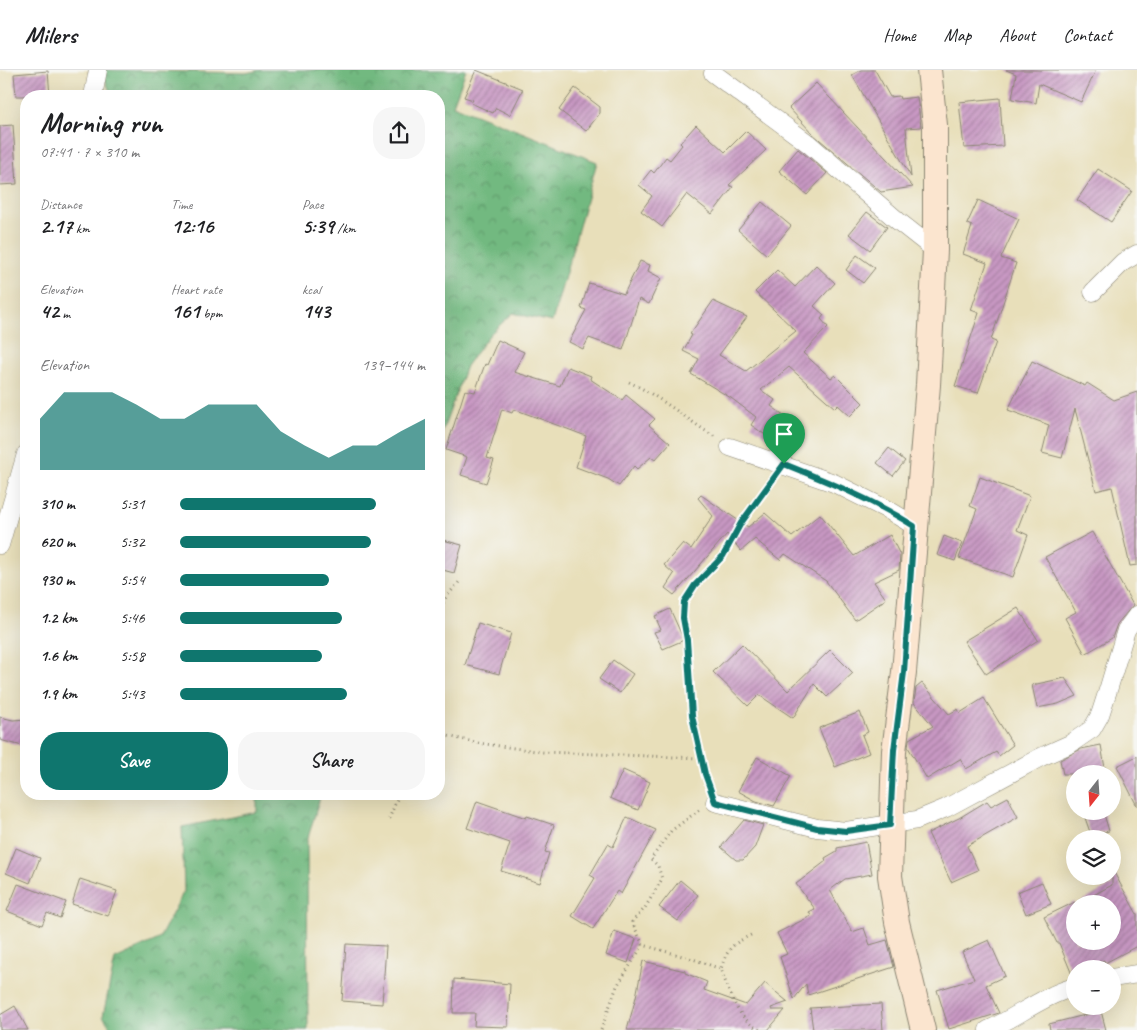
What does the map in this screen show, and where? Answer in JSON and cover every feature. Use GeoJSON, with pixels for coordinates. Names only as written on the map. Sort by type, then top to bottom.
{"type":"FeatureCollection","features":[{"type":"Feature","properties":{"kind":"street"},"geometry":{"type":"LineString","coordinates":[[94,90],[98,70]]}},
{"type":"Feature","properties":{"kind":"street"},"geometry":{"type":"LineString","coordinates":[[923,1030],[897,922],[890,876],[890,825],[894,750],[904,672],[914,526],[928,385],[935,250],[934,125],[929,70]]}},
{"type":"Feature","properties":{"kind":"street"},"geometry":{"type":"LineString","coordinates":[[712,73],[809,144],[898,222],[935,250]]}},
{"type":"Feature","properties":{"kind":"street"},"geometry":{"type":"LineString","coordinates":[[1093,292],[1122,262],[1137,254]]}},
{"type":"Feature","properties":{"kind":"street"},"geometry":{"type":"LineString","coordinates":[[730,447],[784,464],[834,483],[890,511],[914,526]]}},
{"type":"Feature","properties":{"kind":"street"},"geometry":{"type":"LineString","coordinates":[[0,545],[20,475]]}},
{"type":"Feature","properties":{"kind":"street"},"geometry":{"type":"LineString","coordinates":[[715,802],[817,828],[846,831],[917,820],[946,808],[1041,756],[1070,744],[1092,729],[1100,715],[1126,630],[1137,616]]}},
{"type":"Feature","properties":{"kind":"street"},"geometry":{"type":"LineString","coordinates":[[1121,977],[1137,974]]}},
{"type":"Feature","properties":{"kind":"street"},"geometry":{"type":"LineString","coordinates":[[988,1030],[1036,1004],[1066,991]]}},
{"type":"Feature","properties":{"kind":"path"},"geometry":{"type":"LineString","coordinates":[[629,382],[654,393],[692,422],[730,447]]}},
{"type":"Feature","properties":{"kind":"path"},"geometry":{"type":"LineString","coordinates":[[721,969],[693,958],[643,945],[632,922],[645,908],[662,879],[658,866],[651,860],[671,831],[695,812],[715,802],[692,716],[687,640],[683,618],[684,602],[695,585],[723,556],[741,523],[784,464]]}},
{"type":"Feature","properties":{"kind":"path"},"geometry":{"type":"LineString","coordinates":[[445,599],[460,581]]}},
{"type":"Feature","properties":{"kind":"path"},"geometry":{"type":"LineString","coordinates":[[445,735],[478,743],[543,752],[702,758]]}},
{"type":"Feature","properties":{"kind":"path"},"geometry":{"type":"LineString","coordinates":[[389,818],[397,800]]}},
{"type":"Feature","properties":{"kind":"path"},"geometry":{"type":"LineString","coordinates":[[751,935],[734,943],[725,956],[721,969],[740,1014],[750,1025],[760,1030]]}},
{"type":"Feature","properties":{"kind":"path"},"geometry":{"type":"LineString","coordinates":[[601,1030],[617,986],[643,945]]}},
{"type":"Feature","properties":{"kind":"green space"},"geometry":{"type":"Polygon","coordinates":[[[101,70],[246,73],[261,70],[466,70],[453,105],[597,162],[552,322],[513,313],[490,334],[466,366],[445,424],[445,90],[109,90],[101,70]]]}},
{"type":"Feature","properties":{"kind":"green space"},"geometry":{"type":"Polygon","coordinates":[[[257,800],[319,800],[307,841],[308,1030],[112,1030],[103,1016],[115,959],[159,939],[184,891],[182,827],[257,812],[257,800]]]}},
{"type":"Feature","properties":{"kind":"building"},"geometry":{"type":"Polygon","coordinates":[[[476,70],[523,89],[510,115],[496,108],[493,113],[471,103],[473,100],[464,97],[476,70]]]}},
{"type":"Feature","properties":{"kind":"building"},"geometry":{"type":"Polygon","coordinates":[[[861,70],[875,70],[890,97],[899,96],[900,99],[917,97],[921,127],[906,128],[911,177],[852,75],[861,70]]]}},
{"type":"Feature","properties":{"kind":"building"},"geometry":{"type":"Polygon","coordinates":[[[1006,70],[1096,70],[1081,102],[1039,84],[1036,103],[1012,99],[1016,74],[1006,70]]]}},
{"type":"Feature","properties":{"kind":"building"},"geometry":{"type":"Polygon","coordinates":[[[48,71],[50,90],[20,90],[20,96],[16,96],[14,74],[48,71]]]}},
{"type":"Feature","properties":{"kind":"building"},"geometry":{"type":"Polygon","coordinates":[[[816,83],[913,187],[881,192],[813,134],[789,108],[816,83]]]}},
{"type":"Feature","properties":{"kind":"building"},"geometry":{"type":"Polygon","coordinates":[[[575,88],[600,107],[600,113],[586,131],[559,110],[575,88]]]}},
{"type":"Feature","properties":{"kind":"building"},"geometry":{"type":"Polygon","coordinates":[[[1000,98],[1003,146],[964,148],[959,102],[1000,98]]]}},
{"type":"Feature","properties":{"kind":"building"},"geometry":{"type":"Polygon","coordinates":[[[13,125],[17,184],[0,185],[0,126],[13,125]]]}},
{"type":"Feature","properties":{"kind":"building"},"geometry":{"type":"Polygon","coordinates":[[[696,125],[725,152],[746,131],[766,150],[729,185],[733,187],[712,214],[687,194],[662,227],[641,211],[652,196],[639,185],[651,170],[654,173],[666,157],[670,160],[682,145],[680,143],[696,125]]]}},
{"type":"Feature","properties":{"kind":"building"},"geometry":{"type":"Polygon","coordinates":[[[798,149],[827,173],[807,195],[779,171],[798,149]]]}},
{"type":"Feature","properties":{"kind":"building"},"geometry":{"type":"Polygon","coordinates":[[[1098,169],[1132,191],[1111,222],[1077,200],[1098,169]]]}},
{"type":"Feature","properties":{"kind":"building"},"geometry":{"type":"Polygon","coordinates":[[[978,200],[1019,219],[1001,258],[1016,263],[991,340],[996,342],[978,393],[955,386],[979,313],[971,310],[987,263],[963,254],[972,226],[967,224],[978,200]]]}},
{"type":"Feature","properties":{"kind":"building"},"geometry":{"type":"Polygon","coordinates":[[[762,202],[791,226],[767,255],[738,230],[762,202]]]}},
{"type":"Feature","properties":{"kind":"building"},"geometry":{"type":"Polygon","coordinates":[[[867,212],[887,227],[870,250],[849,234],[867,212]]]}},
{"type":"Feature","properties":{"kind":"building"},"geometry":{"type":"Polygon","coordinates":[[[857,255],[875,268],[863,283],[846,270],[857,255]]]}},
{"type":"Feature","properties":{"kind":"building"},"geometry":{"type":"Polygon","coordinates":[[[640,261],[650,265],[648,271],[661,278],[649,304],[639,299],[623,350],[589,338],[583,349],[569,342],[586,310],[581,308],[589,283],[624,294],[640,261]]]}},
{"type":"Feature","properties":{"kind":"building"},"geometry":{"type":"Polygon","coordinates":[[[816,265],[835,283],[814,306],[824,315],[821,319],[828,327],[803,353],[831,378],[835,375],[863,403],[850,416],[838,405],[835,408],[789,367],[761,390],[775,400],[771,406],[802,428],[787,450],[751,425],[756,417],[731,398],[691,374],[699,359],[683,351],[692,335],[690,334],[713,301],[747,317],[719,355],[746,371],[796,331],[755,292],[777,270],[795,287],[816,265]]]}},
{"type":"Feature","properties":{"kind":"building"},"geometry":{"type":"Polygon","coordinates":[[[498,340],[524,352],[514,372],[560,386],[568,367],[591,376],[590,379],[622,400],[626,395],[655,419],[649,425],[670,443],[655,460],[651,457],[637,469],[634,466],[619,486],[608,479],[576,467],[586,436],[514,409],[512,413],[502,409],[487,458],[494,460],[486,483],[461,475],[467,457],[446,450],[465,390],[475,392],[485,364],[487,365],[498,340]]]}},
{"type":"Feature","properties":{"kind":"building"},"geometry":{"type":"Polygon","coordinates":[[[1032,361],[1085,386],[1087,383],[1114,400],[1137,392],[1137,565],[1130,566],[1112,487],[1096,491],[1075,409],[1062,458],[1042,453],[1049,425],[1008,410],[1032,361]]]}},
{"type":"Feature","properties":{"kind":"building"},"geometry":{"type":"Polygon","coordinates":[[[889,448],[905,461],[893,476],[877,463],[889,448]]]}},
{"type":"Feature","properties":{"kind":"building"},"geometry":{"type":"Polygon","coordinates":[[[980,477],[1030,496],[1017,530],[1028,535],[1013,577],[959,558],[977,509],[970,506],[980,477]]]}},
{"type":"Feature","properties":{"kind":"building"},"geometry":{"type":"Polygon","coordinates":[[[701,495],[748,527],[765,513],[792,537],[820,514],[854,556],[890,535],[900,555],[899,570],[874,582],[886,599],[855,620],[826,581],[785,554],[780,560],[755,539],[741,551],[727,534],[674,595],[665,588],[674,574],[664,565],[683,543],[691,549],[713,516],[698,498],[701,495]]]}},
{"type":"Feature","properties":{"kind":"building"},"geometry":{"type":"Polygon","coordinates":[[[1092,532],[1133,605],[1117,624],[1112,638],[1085,654],[1065,618],[1076,612],[1045,557],[1092,532]]]}},
{"type":"Feature","properties":{"kind":"building"},"geometry":{"type":"Polygon","coordinates":[[[944,536],[962,543],[955,561],[937,555],[944,536]]]}},
{"type":"Feature","properties":{"kind":"building"},"geometry":{"type":"Polygon","coordinates":[[[445,541],[462,545],[454,573],[445,571],[445,541]]]}},
{"type":"Feature","properties":{"kind":"building"},"geometry":{"type":"Polygon","coordinates":[[[1018,608],[1038,640],[986,674],[964,641],[1018,608]]]}},
{"type":"Feature","properties":{"kind":"building"},"geometry":{"type":"Polygon","coordinates":[[[670,609],[684,640],[663,649],[654,632],[661,630],[655,616],[670,609]]]}},
{"type":"Feature","properties":{"kind":"building"},"geometry":{"type":"Polygon","coordinates":[[[478,623],[511,633],[499,674],[465,665],[478,623]]]}},
{"type":"Feature","properties":{"kind":"building"},"geometry":{"type":"Polygon","coordinates":[[[742,644],[788,691],[830,650],[853,673],[827,697],[814,684],[793,718],[759,695],[748,706],[713,672],[742,644]]]}},
{"type":"Feature","properties":{"kind":"building"},"geometry":{"type":"Polygon","coordinates":[[[613,660],[633,674],[620,693],[599,679],[613,660]]]}},
{"type":"Feature","properties":{"kind":"building"},"geometry":{"type":"Polygon","coordinates":[[[1065,678],[1077,696],[1058,704],[1037,708],[1032,685],[1065,678]]]}},
{"type":"Feature","properties":{"kind":"building"},"geometry":{"type":"Polygon","coordinates":[[[922,683],[949,714],[958,709],[960,713],[984,698],[1013,745],[999,756],[996,752],[966,769],[960,759],[927,779],[908,747],[909,739],[933,726],[914,703],[916,688],[922,683]]]}},
{"type":"Feature","properties":{"kind":"building"},"geometry":{"type":"Polygon","coordinates":[[[860,712],[868,732],[862,735],[869,753],[835,767],[819,728],[860,712]]]}},
{"type":"Feature","properties":{"kind":"building"},"geometry":{"type":"Polygon","coordinates":[[[0,717],[20,719],[20,745],[0,740],[0,717]]]}},
{"type":"Feature","properties":{"kind":"building"},"geometry":{"type":"Polygon","coordinates":[[[1101,745],[1104,765],[1066,765],[1066,774],[1063,774],[1060,760],[1081,749],[1101,745]]]}},
{"type":"Feature","properties":{"kind":"building"},"geometry":{"type":"Polygon","coordinates":[[[1137,756],[1137,806],[1121,774],[1121,765],[1119,765],[1137,756]]]}},
{"type":"Feature","properties":{"kind":"building"},"geometry":{"type":"Polygon","coordinates":[[[757,757],[791,776],[774,806],[756,801],[738,791],[757,757]]]}},
{"type":"Feature","properties":{"kind":"building"},"geometry":{"type":"Polygon","coordinates":[[[623,770],[650,782],[638,810],[610,798],[623,770]]]}},
{"type":"Feature","properties":{"kind":"building"},"geometry":{"type":"Polygon","coordinates":[[[1008,797],[1018,817],[967,846],[978,870],[951,882],[928,833],[959,818],[987,801],[991,806],[1008,797]]]}},
{"type":"Feature","properties":{"kind":"building"},"geometry":{"type":"Polygon","coordinates":[[[477,801],[526,818],[527,816],[554,825],[545,852],[549,853],[540,883],[501,871],[510,843],[467,828],[477,801]]]}},
{"type":"Feature","properties":{"kind":"building"},"geometry":{"type":"Polygon","coordinates":[[[627,817],[656,830],[621,894],[617,891],[593,929],[572,916],[595,878],[590,875],[608,844],[613,847],[627,817]]]}},
{"type":"Feature","properties":{"kind":"building"},"geometry":{"type":"Polygon","coordinates":[[[744,820],[763,825],[755,847],[743,860],[736,860],[721,847],[744,820]]]}},
{"type":"Feature","properties":{"kind":"building"},"geometry":{"type":"Polygon","coordinates":[[[1086,820],[1106,820],[1109,830],[1089,830],[1086,820]]]}},
{"type":"Feature","properties":{"kind":"building"},"geometry":{"type":"Polygon","coordinates":[[[866,842],[872,874],[845,879],[830,890],[852,932],[864,928],[870,945],[887,940],[894,967],[808,995],[806,984],[794,999],[780,957],[787,954],[777,933],[811,916],[809,912],[815,909],[796,884],[826,861],[825,858],[837,851],[837,848],[866,842]]]}},
{"type":"Feature","properties":{"kind":"building"},"geometry":{"type":"Polygon","coordinates":[[[16,848],[40,858],[30,883],[6,873],[16,848]]]}},
{"type":"Feature","properties":{"kind":"building"},"geometry":{"type":"Polygon","coordinates":[[[80,879],[117,891],[108,916],[72,904],[80,879]]]}},
{"type":"Feature","properties":{"kind":"building"},"geometry":{"type":"Polygon","coordinates":[[[680,880],[698,895],[678,921],[659,907],[680,880]]]}},
{"type":"Feature","properties":{"kind":"building"},"geometry":{"type":"Polygon","coordinates":[[[1042,882],[1051,904],[1026,914],[1017,892],[1042,882]]]}},
{"type":"Feature","properties":{"kind":"building"},"geometry":{"type":"Polygon","coordinates":[[[18,884],[66,902],[60,918],[47,913],[42,925],[7,911],[18,884]]]}},
{"type":"Feature","properties":{"kind":"building"},"geometry":{"type":"Polygon","coordinates":[[[1112,885],[1121,885],[1137,914],[1137,946],[1111,960],[1066,960],[1059,943],[1057,943],[1044,917],[1066,906],[1066,950],[1121,950],[1121,895],[1094,895],[1112,885]]]}},
{"type":"Feature","properties":{"kind":"building"},"geometry":{"type":"Polygon","coordinates":[[[614,931],[636,939],[628,963],[606,955],[614,931]]]}},
{"type":"Feature","properties":{"kind":"building"},"geometry":{"type":"Polygon","coordinates":[[[989,940],[1005,976],[986,985],[999,1013],[949,1029],[937,990],[974,979],[962,952],[989,940]]]}},
{"type":"Feature","properties":{"kind":"building"},"geometry":{"type":"Polygon","coordinates":[[[346,944],[386,946],[382,1004],[342,1001],[346,944]]]}},
{"type":"Feature","properties":{"kind":"building"},"geometry":{"type":"Polygon","coordinates":[[[643,961],[685,971],[685,973],[707,982],[704,990],[746,1005],[765,983],[788,1002],[771,1008],[772,1010],[785,1010],[768,1030],[627,1030],[643,961]]]}},
{"type":"Feature","properties":{"kind":"building"},"geometry":{"type":"Polygon","coordinates":[[[454,979],[510,984],[508,1027],[474,1026],[475,1013],[453,1013],[454,979]]]}},
{"type":"Feature","properties":{"kind":"building"},"geometry":{"type":"Polygon","coordinates":[[[881,1004],[883,1030],[813,1030],[810,1008],[881,1004]]]}},
{"type":"Feature","properties":{"kind":"building"},"geometry":{"type":"Polygon","coordinates":[[[15,1006],[28,1030],[0,1030],[0,1015],[15,1006]]]}},
{"type":"Feature","properties":{"kind":"building"},"geometry":{"type":"Polygon","coordinates":[[[1085,1015],[1102,1015],[1106,1030],[1050,1030],[1049,1024],[1085,1015]]]}},
{"type":"Feature","properties":{"kind":"route"},"geometry":{"type":"LineString","coordinates":[[784,464],[834,483],[890,511],[914,526],[904,672],[894,750],[890,825],[846,831],[817,828],[715,802],[705,774],[692,716],[687,640],[683,618],[684,602],[695,585],[723,556],[726,547],[741,523],[784,464]]}}]}
